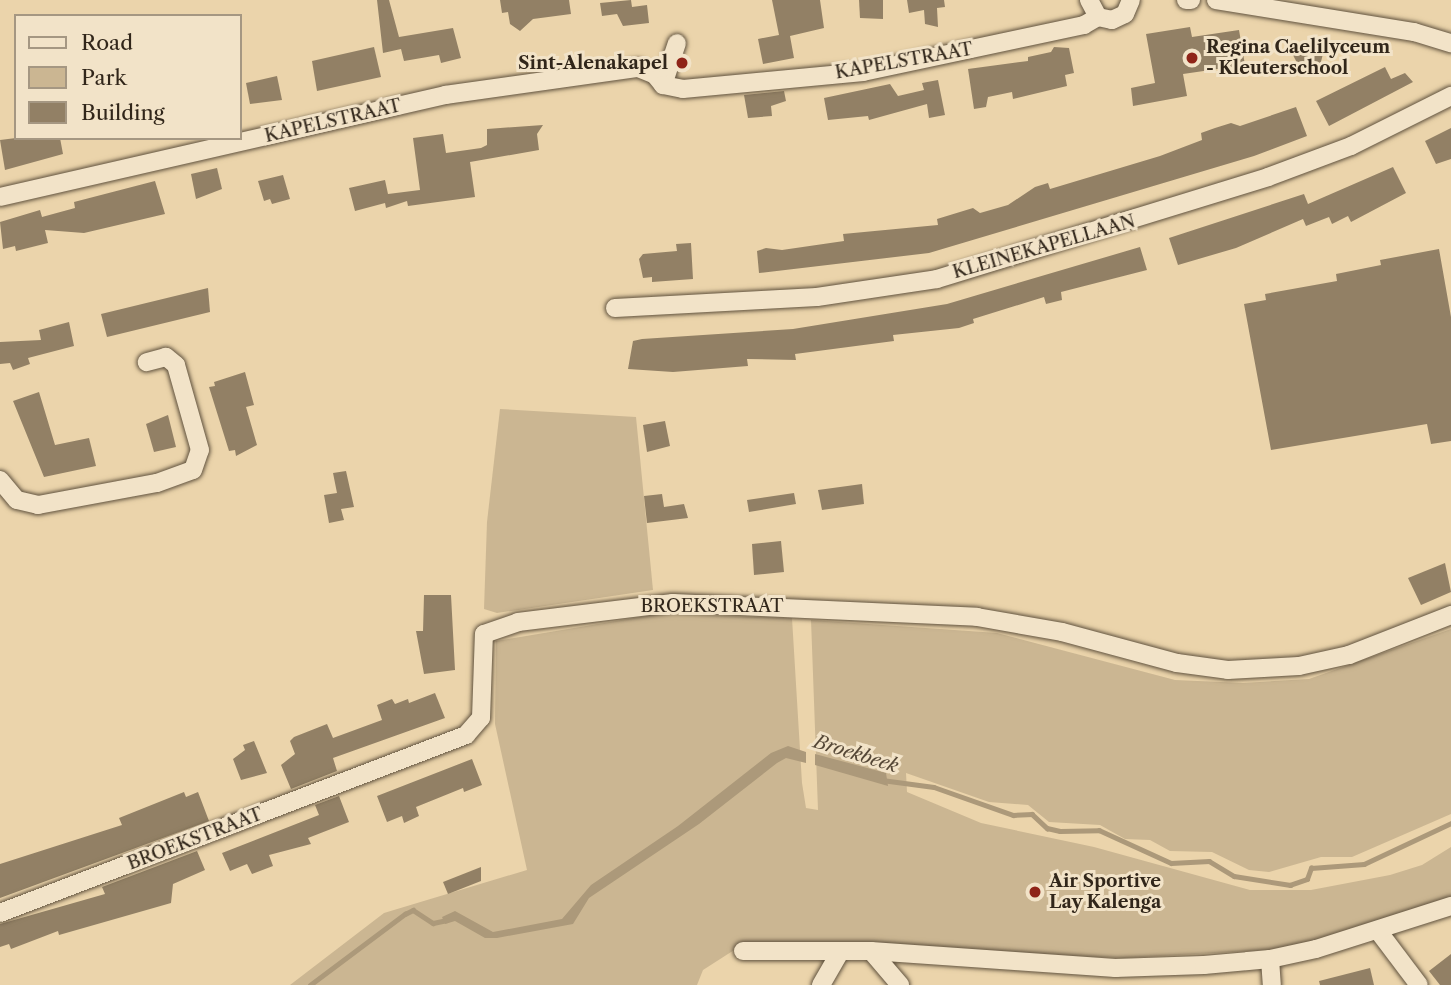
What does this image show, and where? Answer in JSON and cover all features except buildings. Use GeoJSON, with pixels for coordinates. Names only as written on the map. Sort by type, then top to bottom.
{"type":"FeatureCollection","features":[{"type":"Feature","properties":{"kind":"street"},"geometry":{"type":"LineString","coordinates":[[1089,0],[1098,17]]}},
{"type":"Feature","properties":{"kind":"street","name":"KAPELSTRAAT"},"geometry":{"type":"LineString","coordinates":[[0,197],[445,95],[638,68],[654,75],[663,85],[708,87],[863,72],[1084,25],[1098,17],[1119,18],[1131,0]]}},
{"type":"Feature","properties":{"kind":"street"},"geometry":{"type":"LineString","coordinates":[[1216,0],[1414,32],[1451,43]]}},
{"type":"Feature","properties":{"kind":"street"},"geometry":{"type":"LineString","coordinates":[[663,85],[677,43]]}},
{"type":"Feature","properties":{"kind":"street","name":"KLEINEKAPELLAAN"},"geometry":{"type":"LineString","coordinates":[[615,308],[817,297],[937,279],[1268,177],[1350,146],[1451,96]]}},
{"type":"Feature","properties":{"kind":"street"},"geometry":{"type":"LineString","coordinates":[[0,480],[17,500],[38,505],[158,483],[193,470],[200,450],[176,365],[166,358],[147,362]]}},
{"type":"Feature","properties":{"kind":"street","name":"BROEKSTRAAT"},"geometry":{"type":"LineString","coordinates":[[0,913],[472,732],[481,718],[484,634],[518,622],[673,603],[977,617],[1062,632],[1192,666],[1228,670],[1299,666],[1349,655],[1451,615]]}},
{"type":"Feature","properties":{"kind":"street"},"geometry":{"type":"LineString","coordinates":[[743,951],[871,951],[1115,968],[1270,960],[1379,932],[1451,906]]}},
{"type":"Feature","properties":{"kind":"street"},"geometry":{"type":"LineString","coordinates":[[1379,932],[1419,985]]}},
{"type":"Feature","properties":{"kind":"street"},"geometry":{"type":"LineString","coordinates":[[821,985],[841,950]]}},
{"type":"Feature","properties":{"kind":"street"},"geometry":{"type":"LineString","coordinates":[[871,951],[900,985]]}},
{"type":"Feature","properties":{"kind":"street"},"geometry":{"type":"LineString","coordinates":[[1270,960],[1272,985]]}},
{"type":"Feature","properties":{"kind":"green space"},"geometry":{"type":"Polygon","coordinates":[[[500,409],[636,417],[653,590],[497,613],[484,609],[487,522],[500,409]]]}},
{"type":"Feature","properties":{"kind":"green space"},"geometry":{"type":"Polygon","coordinates":[[[658,614],[792,618],[802,783],[806,808],[818,810],[811,620],[997,633],[1175,680],[1243,683],[1309,679],[1451,629],[1451,814],[1352,857],[1321,857],[1269,872],[1249,870],[1212,852],[1170,851],[1150,840],[1125,839],[1100,825],[1049,822],[1028,805],[989,802],[906,773],[907,792],[981,823],[1094,847],[1250,890],[1311,890],[1390,875],[1422,865],[1451,847],[1451,897],[1346,934],[1268,950],[1124,958],[742,945],[703,970],[697,985],[290,985],[384,913],[527,870],[495,724],[496,641],[658,614]]]}},
{"type":"Feature","properties":{"kind":"shaded area"},"geometry":{"type":"Polygon","coordinates":[[[788,746],[806,752],[806,763],[786,758],[777,763],[699,824],[589,898],[573,924],[485,938],[455,921],[445,924],[442,917],[455,911],[493,932],[562,919],[591,885],[678,826],[771,753],[788,746]]]}},
{"type":"Feature","properties":{"kind":"shaded area"},"geometry":{"type":"Polygon","coordinates":[[[815,754],[886,773],[888,786],[815,765],[815,754]]]}},
{"type":"Feature","properties":{"kind":"waterway","name":"Broekbeek"},"geometry":{"type":"LineString","coordinates":[[882,780],[934,787],[1013,815],[1032,814],[1047,828],[1060,831],[1099,830],[1171,863],[1209,861],[1234,876],[1290,885],[1307,879],[1311,868],[1364,864],[1451,823]]}},
{"type":"Feature","properties":{"kind":"waterway","name":"Broekbeek"},"geometry":{"type":"LineString","coordinates":[[310,985],[413,910],[433,923],[447,920]]}},
{"type":"Feature","properties":{"kind":"place","name":"Regina Caelilyceum - Kleuterschool"},"geometry":{"type":"Point","coordinates":[1192,58]}},
{"type":"Feature","properties":{"kind":"place","name":"Sint-Alenakapel"},"geometry":{"type":"Point","coordinates":[682,63]}},
{"type":"Feature","properties":{"kind":"place","name":"Air Sportive Lay Kalenga"},"geometry":{"type":"Point","coordinates":[1035,892]}}]}
